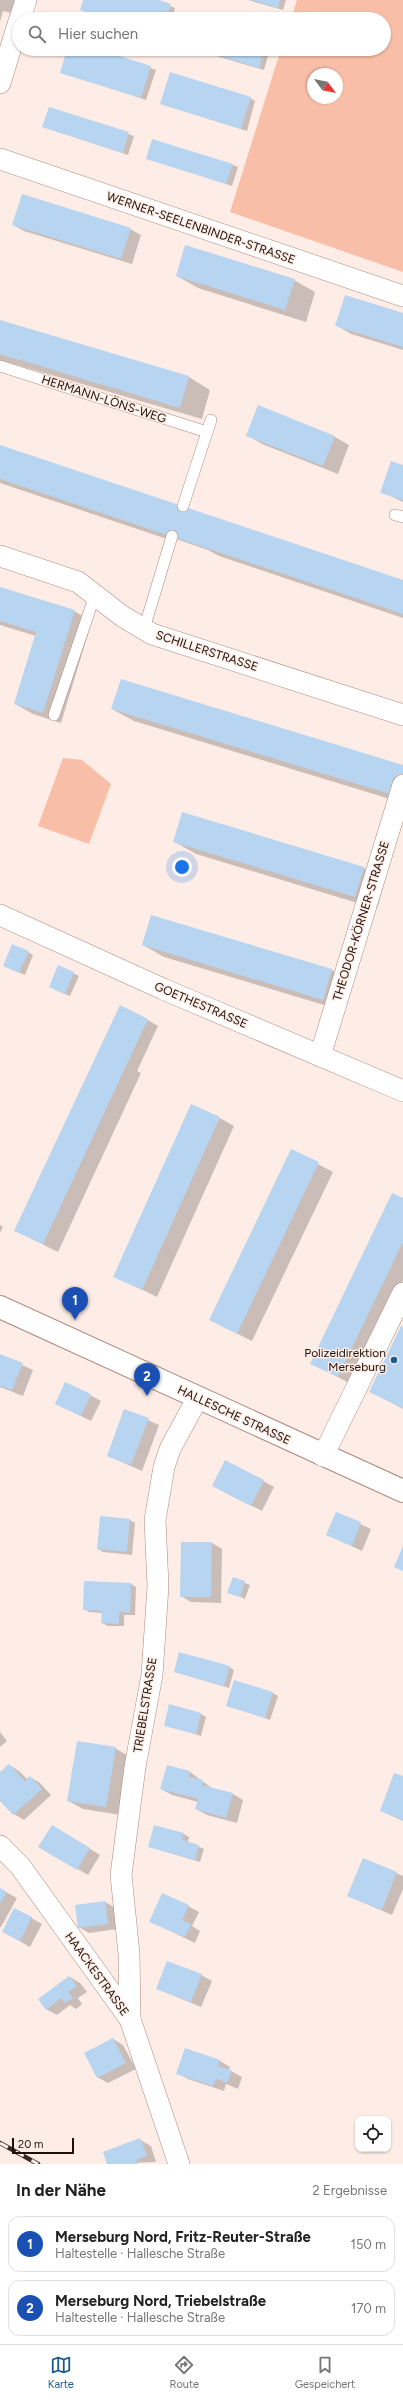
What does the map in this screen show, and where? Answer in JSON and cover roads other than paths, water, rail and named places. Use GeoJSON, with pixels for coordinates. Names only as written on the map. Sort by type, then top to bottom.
{"type":"FeatureCollection","features":[{"type":"Feature","properties":{"kind":"main road","name":"HALLESCHE STRASSE"},"geometry":{"type":"LineString","coordinates":[[0,1307],[197,1399],[403,1491]]}},
{"type":"Feature","properties":{"kind":"street"},"geometry":{"type":"LineString","coordinates":[[22,12],[26,0]]}},
{"type":"Feature","properties":{"kind":"street"},"geometry":{"type":"LineString","coordinates":[[0,83],[12,43]]}},
{"type":"Feature","properties":{"kind":"street","name":"WERNER-SEELENBINDER-STRASSE"},"geometry":{"type":"LineString","coordinates":[[0,159],[403,296]]}},
{"type":"Feature","properties":{"kind":"street","name":"SCHILLERSTRASSE"},"geometry":{"type":"LineString","coordinates":[[0,556],[78,582],[122,616],[152,634],[403,715]]}},
{"type":"Feature","properties":{"kind":"street","name":"THEODOR-KÖRNER-STRASSE"},"geometry":{"type":"LineString","coordinates":[[320,1056],[403,785]]}},
{"type":"Feature","properties":{"kind":"street","name":"GOETHESTRASSE"},"geometry":{"type":"LineString","coordinates":[[0,916],[163,990],[403,1091]]}},
{"type":"Feature","properties":{"kind":"street"},"geometry":{"type":"LineString","coordinates":[[323,1456],[403,1292]]}},
{"type":"Feature","properties":{"kind":"street","name":"TRIEBELSTRASSE"},"geometry":{"type":"LineString","coordinates":[[130,2019],[129,1954],[121,1875],[135,1767],[152,1675],[158,1586],[155,1520],[164,1467],[170,1448],[197,1399]]}},
{"type":"Feature","properties":{"kind":"street","name":"HAACKESTRASSE"},"geometry":{"type":"LineString","coordinates":[[0,1846],[20,1866],[130,2019],[179,2164]]}},
{"type":"Feature","properties":{"kind":"lane","name":"HERMANN-LÖNS-WEG"},"geometry":{"type":"LineString","coordinates":[[0,366],[207,432]]}},
{"type":"Feature","properties":{"kind":"lane"},"geometry":{"type":"LineString","coordinates":[[183,506],[211,420]]}},
{"type":"Feature","properties":{"kind":"lane"},"geometry":{"type":"LineString","coordinates":[[144,629],[172,536]]}},
{"type":"Feature","properties":{"kind":"lane"},"geometry":{"type":"LineString","coordinates":[[54,714],[95,595]]}},
{"type":"Feature","properties":{"kind":"railway"},"geometry":{"type":"LineString","coordinates":[[0,2143],[38,2164]]}},
{"type":"Feature","properties":{"kind":"place","name":"Merseburg Nord, Fritz-Reuter-Straße"},"geometry":{"type":"Point","coordinates":[75,1320]}},
{"type":"Feature","properties":{"kind":"place","name":"Polizeidirektion Merseburg"},"geometry":{"type":"Point","coordinates":[394,1360]}},
{"type":"Feature","properties":{"kind":"place","name":"Merseburg Nord, Triebelstraße"},"geometry":{"type":"Point","coordinates":[147,1396]}}]}
